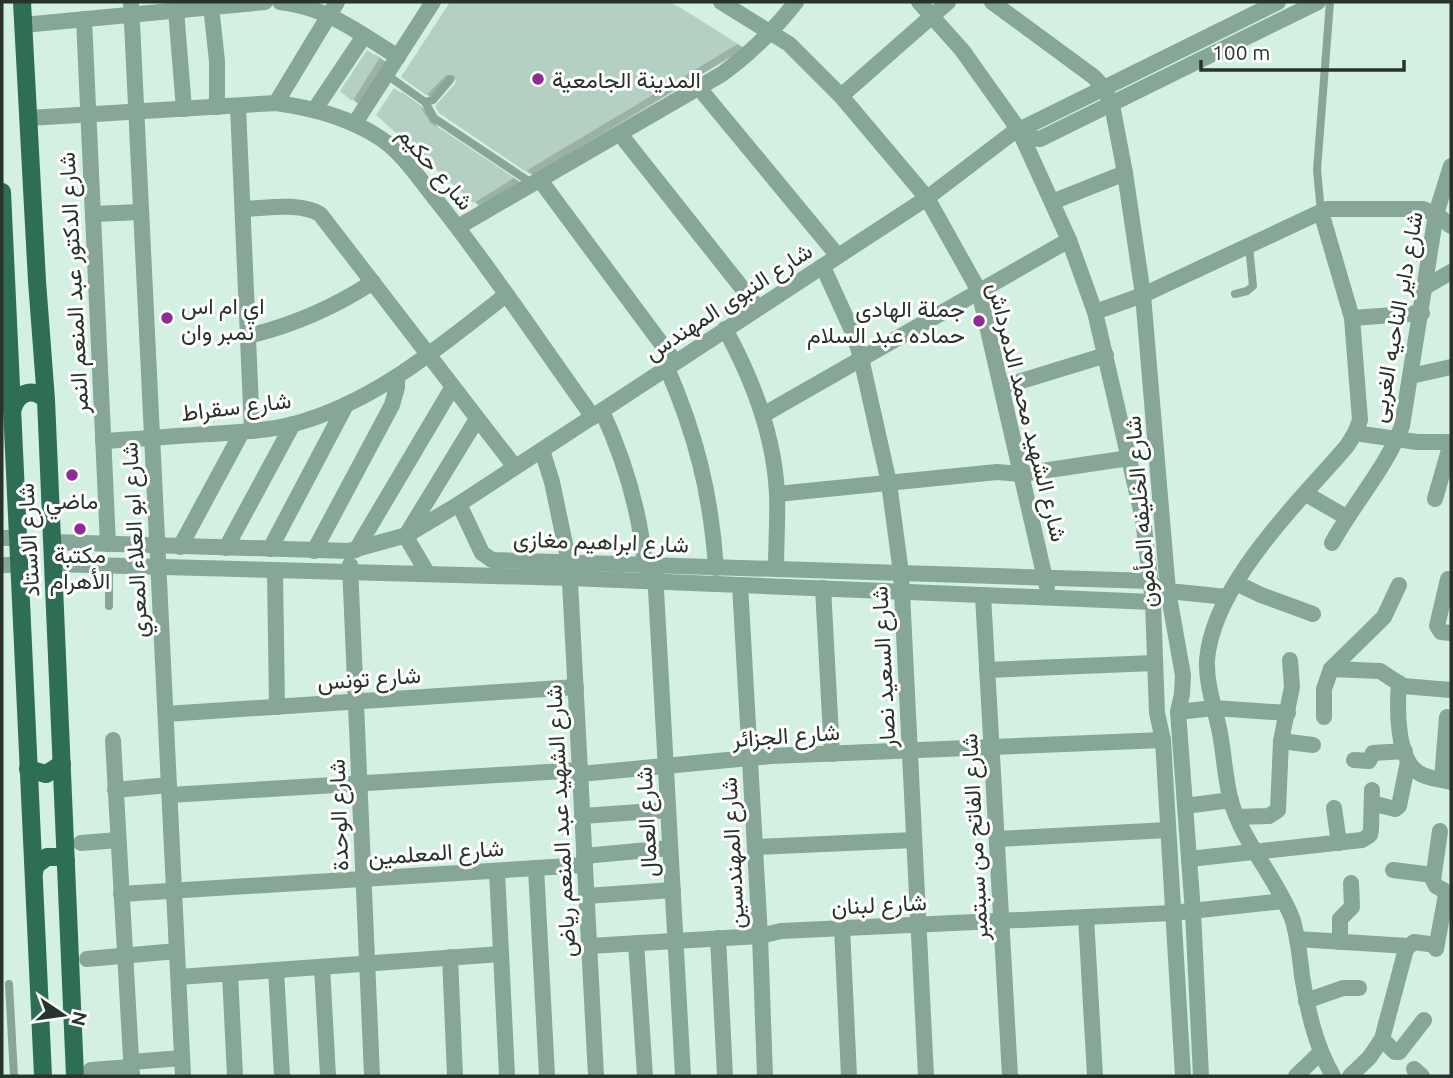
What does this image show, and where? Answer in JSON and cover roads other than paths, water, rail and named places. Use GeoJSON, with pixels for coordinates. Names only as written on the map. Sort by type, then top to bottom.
{"type":"FeatureCollection","features":[{"type":"Feature","properties":{"kind":"main road","name":"شارع الاستاد"},"geometry":{"type":"LineString","coordinates":[[22,2],[46,400],[66,861],[83,1073]]}},
{"type":"Feature","properties":{"kind":"main road","name":"شارع الاستاد"},"geometry":{"type":"LineString","coordinates":[[2,191],[7,285],[5,355],[13,408],[10,565],[29,769],[43,1076]]}},
{"type":"Feature","properties":{"kind":"main road"},"geometry":{"type":"LineString","coordinates":[[7,285],[22,290],[37,281]]}},
{"type":"Feature","properties":{"kind":"main road"},"geometry":{"type":"LineString","coordinates":[[13,408],[23,394],[36,393],[46,400]]}},
{"type":"Feature","properties":{"kind":"main road"},"geometry":{"type":"LineString","coordinates":[[29,769],[46,774],[62,764]]}},
{"type":"Feature","properties":{"kind":"main road"},"geometry":{"type":"LineString","coordinates":[[34,872],[36,865],[47,857],[60,857],[66,861]]}},
{"type":"Feature","properties":{"kind":"street"},"geometry":{"type":"LineString","coordinates":[[23,25],[84,19],[132,8],[176,10],[265,2]]}},
{"type":"Feature","properties":{"kind":"street"},"geometry":{"type":"LineString","coordinates":[[280,2],[333,8],[364,36],[398,57]]}},
{"type":"Feature","properties":{"kind":"street"},"geometry":{"type":"LineString","coordinates":[[355,123],[433,2]]}},
{"type":"Feature","properties":{"kind":"street","name":"شارع الشهيد محمد الدمرداش"},"geometry":{"type":"LineString","coordinates":[[721,2],[772,32],[807,61],[841,96],[927,198],[979,291],[1023,474],[1049,598]]}},
{"type":"Feature","properties":{"kind":"street"},"geometry":{"type":"LineString","coordinates":[[458,227],[699,88],[748,55],[772,32],[796,2]]}},
{"type":"Feature","properties":{"kind":"street","name":"شارع الخليفه المأمون"},"geometry":{"type":"LineString","coordinates":[[919,2],[962,50],[1019,130],[1069,240],[1095,312],[1106,355],[1143,519],[1151,581],[1157,713],[1163,740],[1183,1076]]}},
{"type":"Feature","properties":{"kind":"street"},"geometry":{"type":"LineString","coordinates":[[841,96],[948,2]]}},
{"type":"Feature","properties":{"kind":"street","name":"شارع الخليفه المأمون"},"geometry":{"type":"LineString","coordinates":[[992,2],[1094,77],[1104,88],[1112,105],[1143,295],[1168,591],[1183,675],[1178,712],[1193,912],[1201,1076]]}},
{"type":"Feature","properties":{"kind":"street"},"geometry":{"type":"LineString","coordinates":[[1019,130],[1026,137],[1040,139],[1318,2]]}},
{"type":"Feature","properties":{"kind":"street","name":"شارع النبوى المهندس"},"geometry":{"type":"LineString","coordinates":[[459,505],[927,198],[1004,139],[1267,4]]}},
{"type":"Feature","properties":{"kind":"street"},"geometry":{"type":"LineString","coordinates":[[211,6],[217,61],[217,107]]}},
{"type":"Feature","properties":{"kind":"street","name":"شارع ابو العلاء المعري"},"geometry":{"type":"LineString","coordinates":[[132,8],[183,1076]]}},
{"type":"Feature","properties":{"kind":"street"},"geometry":{"type":"LineString","coordinates":[[275,103],[333,8]]}},
{"type":"Feature","properties":{"kind":"street"},"geometry":{"type":"LineString","coordinates":[[176,10],[184,109]]}},
{"type":"Feature","properties":{"kind":"street","name":"شارع الدكتور عبد المنعم النمر"},"geometry":{"type":"LineString","coordinates":[[84,19],[108,544]]}},
{"type":"Feature","properties":{"kind":"street"},"geometry":{"type":"LineString","coordinates":[[315,109],[364,36]]}},
{"type":"Feature","properties":{"kind":"street"},"geometry":{"type":"LineString","coordinates":[[699,88],[838,256]]}},
{"type":"Feature","properties":{"kind":"street","name":"شارع حكيم"},"geometry":{"type":"LineString","coordinates":[[29,118],[275,103],[315,109],[355,123],[383,140],[409,165],[597,414]]}},
{"type":"Feature","properties":{"kind":"street"},"geometry":{"type":"LineString","coordinates":[[180,547],[247,431],[248,336],[238,106]]}},
{"type":"Feature","properties":{"kind":"street"},"geometry":{"type":"LineString","coordinates":[[620,134],[758,308]]}},
{"type":"Feature","properties":{"kind":"street","name":"شارع داير الناحيه الغربى"},"geometry":{"type":"LineString","coordinates":[[1332,542],[1397,439],[1405,412],[1436,214],[1451,166]]}},
{"type":"Feature","properties":{"kind":"street"},"geometry":{"type":"LineString","coordinates":[[1052,202],[1125,173]]}},
{"type":"Feature","properties":{"kind":"street"},"geometry":{"type":"LineString","coordinates":[[537,182],[671,365],[700,458],[713,526],[716,568]]}},
{"type":"Feature","properties":{"kind":"street"},"geometry":{"type":"LineString","coordinates":[[243,209],[295,207],[320,214],[515,467]]}},
{"type":"Feature","properties":{"kind":"street"},"geometry":{"type":"LineString","coordinates":[[1095,312],[1143,295],[1321,212],[1336,208],[1415,208],[1436,214],[1451,226]]}},
{"type":"Feature","properties":{"kind":"street"},"geometry":{"type":"LineString","coordinates":[[93,214],[142,212]]}},
{"type":"Feature","properties":{"kind":"street"},"geometry":{"type":"LineString","coordinates":[[1321,212],[1352,318],[1361,413],[1355,433],[1254,555],[1227,597],[1210,640],[1207,663],[1231,800],[1292,920],[1306,1001],[1321,1052],[1333,1076]]}},
{"type":"Feature","properties":{"kind":"street"},"geometry":{"type":"LineString","coordinates":[[763,415],[1069,240]]}},
{"type":"Feature","properties":{"kind":"street","name":"شارع السعيد نصار"},"geometry":{"type":"LineString","coordinates":[[823,267],[854,335],[861,358],[889,483],[901,573],[926,1076]]}},
{"type":"Feature","properties":{"kind":"street"},"geometry":{"type":"LineString","coordinates":[[1426,287],[1451,272]]}},
{"type":"Feature","properties":{"kind":"street"},"geometry":{"type":"LineString","coordinates":[[248,336],[315,316],[373,282]]}},
{"type":"Feature","properties":{"kind":"street","name":"شارع سقراط"},"geometry":{"type":"LineString","coordinates":[[103,441],[247,431],[293,424],[346,405],[397,377],[506,295]]}},
{"type":"Feature","properties":{"kind":"street"},"geometry":{"type":"LineString","coordinates":[[1352,318],[1422,313]]}},
{"type":"Feature","properties":{"kind":"street"},"geometry":{"type":"LineString","coordinates":[[725,330],[740,358],[763,415],[777,494],[776,569]]}},
{"type":"Feature","properties":{"kind":"street"},"geometry":{"type":"LineString","coordinates":[[1002,387],[1106,355]]}},
{"type":"Feature","properties":{"kind":"street"},"geometry":{"type":"LineString","coordinates":[[1411,376],[1451,367]]}},
{"type":"Feature","properties":{"kind":"street"},"geometry":{"type":"LineString","coordinates":[[314,551],[392,405],[397,377]]}},
{"type":"Feature","properties":{"kind":"street"},"geometry":{"type":"LineString","coordinates":[[352,551],[452,388]]}},
{"type":"Feature","properties":{"kind":"street"},"geometry":{"type":"LineString","coordinates":[[270,549],[346,405]]}},
{"type":"Feature","properties":{"kind":"street","name":"شارع العمال"},"geometry":{"type":"LineString","coordinates":[[597,414],[616,441],[636,502],[652,571],[683,1076]]}},
{"type":"Feature","properties":{"kind":"street"},"geometry":{"type":"LineString","coordinates":[[407,535],[477,419]]}},
{"type":"Feature","properties":{"kind":"street"},"geometry":{"type":"LineString","coordinates":[[226,548],[293,424]]}},
{"type":"Feature","properties":{"kind":"street"},"geometry":{"type":"LineString","coordinates":[[1355,433],[1417,442],[1451,443],[1435,499]]}},
{"type":"Feature","properties":{"kind":"street","name":"شارع الشهيد عبد المنعم رياض"},"geometry":{"type":"LineString","coordinates":[[542,450],[552,482],[569,571],[596,1076]]}},
{"type":"Feature","properties":{"kind":"street"},"geometry":{"type":"LineString","coordinates":[[777,494],[997,472],[1023,474],[1129,458]]}},
{"type":"Feature","properties":{"kind":"street"},"geometry":{"type":"LineString","coordinates":[[1306,494],[1346,517]]}},
{"type":"Feature","properties":{"kind":"street"},"geometry":{"type":"LineString","coordinates":[[52,542],[352,551],[407,535],[459,505]]}},
{"type":"Feature","properties":{"kind":"street","name":"شارع ابراهيم مغازى"},"geometry":{"type":"LineString","coordinates":[[459,505],[486,558],[569,571]]}},
{"type":"Feature","properties":{"kind":"street"},"geometry":{"type":"LineString","coordinates":[[407,535],[428,574]]}},
{"type":"Feature","properties":{"kind":"street","name":"شارع الوحدة"},"geometry":{"type":"LineString","coordinates":[[352,551],[350,573],[372,1076]]}},
{"type":"Feature","properties":{"kind":"street","name":"شارع ابراهيم مغازى"},"geometry":{"type":"LineString","coordinates":[[53,564],[428,574],[716,568],[1151,581]]}},
{"type":"Feature","properties":{"kind":"street"},"geometry":{"type":"LineString","coordinates":[[275,571],[277,707]]}},
{"type":"Feature","properties":{"kind":"street","name":"شارع ابراهيم مغازى"},"geometry":{"type":"LineString","coordinates":[[652,571],[740,585],[1153,602]]}},
{"type":"Feature","properties":{"kind":"street"},"geometry":{"type":"LineString","coordinates":[[1448,579],[1437,626],[1441,632],[1451,634]]}},
{"type":"Feature","properties":{"kind":"street"},"geometry":{"type":"LineString","coordinates":[[1236,583],[1313,614]]}},
{"type":"Feature","properties":{"kind":"street"},"geometry":{"type":"LineString","coordinates":[[1324,717],[1324,689],[1331,669],[1384,617],[1399,584]]}},
{"type":"Feature","properties":{"kind":"street","name":"شارع المهندسين"},"geometry":{"type":"LineString","coordinates":[[740,585],[760,936],[765,1076]]}},
{"type":"Feature","properties":{"kind":"street"},"geometry":{"type":"LineString","coordinates":[[823,589],[832,754]]}},
{"type":"Feature","properties":{"kind":"street"},"geometry":{"type":"LineString","coordinates":[[1168,591],[1227,597]]}},
{"type":"Feature","properties":{"kind":"street","name":"شارع الفاتح من سبتمبر"},"geometry":{"type":"LineString","coordinates":[[983,595],[1010,1076]]}},
{"type":"Feature","properties":{"kind":"street"},"geometry":{"type":"LineString","coordinates":[[1238,817],[1269,816],[1278,810],[1281,741],[1292,687],[1290,660]]}},
{"type":"Feature","properties":{"kind":"street"},"geometry":{"type":"LineString","coordinates":[[987,670],[1154,663]]}},
{"type":"Feature","properties":{"kind":"street"},"geometry":{"type":"LineString","coordinates":[[1331,669],[1380,671],[1407,687],[1451,690]]}},
{"type":"Feature","properties":{"kind":"street"},"geometry":{"type":"LineString","coordinates":[[1155,682],[1163,688],[1171,688],[1178,684],[1183,675]]}},
{"type":"Feature","properties":{"kind":"street"},"geometry":{"type":"LineString","coordinates":[[1189,859],[1362,840],[1368,837],[1371,829],[1372,797],[1395,808],[1399,806],[1407,756],[1397,705],[1399,683]]}},
{"type":"Feature","properties":{"kind":"street","name":"شارع تونس"},"geometry":{"type":"LineString","coordinates":[[166,714],[576,687]]}},
{"type":"Feature","properties":{"kind":"street"},"geometry":{"type":"LineString","coordinates":[[1178,712],[1214,708],[1287,713]]}},
{"type":"Feature","properties":{"kind":"street"},"geometry":{"type":"LineString","coordinates":[[1354,760],[1367,762],[1373,753],[1407,756],[1421,774],[1447,781],[1447,717]]}},
{"type":"Feature","properties":{"kind":"street"},"geometry":{"type":"LineString","coordinates":[[113,740],[131,1068]]}},
{"type":"Feature","properties":{"kind":"street","name":"شارع الجزائر"},"geometry":{"type":"LineString","coordinates":[[116,790],[169,790],[666,768],[771,756],[1163,740]]}},
{"type":"Feature","properties":{"kind":"street"},"geometry":{"type":"LineString","coordinates":[[1281,741],[1313,745]]}},
{"type":"Feature","properties":{"kind":"street"},"geometry":{"type":"LineString","coordinates":[[1185,806],[1231,800]]}},
{"type":"Feature","properties":{"kind":"street"},"geometry":{"type":"LineString","coordinates":[[1334,808],[1339,842]]}},
{"type":"Feature","properties":{"kind":"street"},"geometry":{"type":"LineString","coordinates":[[582,817],[668,810]]}},
{"type":"Feature","properties":{"kind":"street"},"geometry":{"type":"LineString","coordinates":[[997,839],[1168,831]]}},
{"type":"Feature","properties":{"kind":"street"},"geometry":{"type":"LineString","coordinates":[[1297,939],[1408,946],[1418,942],[1436,947],[1446,920],[1445,891],[1436,886],[1433,875],[1440,831]]}},
{"type":"Feature","properties":{"kind":"street"},"geometry":{"type":"LineString","coordinates":[[755,847],[914,839]]}},
{"type":"Feature","properties":{"kind":"street"},"geometry":{"type":"LineString","coordinates":[[81,843],[118,840]]}},
{"type":"Feature","properties":{"kind":"street","name":"شارع المعلمين"},"geometry":{"type":"LineString","coordinates":[[121,894],[536,868],[670,848]]}},
{"type":"Feature","properties":{"kind":"street"},"geometry":{"type":"LineString","coordinates":[[536,868],[547,1076]]}},
{"type":"Feature","properties":{"kind":"street"},"geometry":{"type":"LineString","coordinates":[[1393,870],[1433,875]]}},
{"type":"Feature","properties":{"kind":"street"},"geometry":{"type":"LineString","coordinates":[[497,871],[507,1076]]}},
{"type":"Feature","properties":{"kind":"street"},"geometry":{"type":"LineString","coordinates":[[1340,942],[1340,919],[1352,907],[1351,883]]}},
{"type":"Feature","properties":{"kind":"street"},"geometry":{"type":"LineString","coordinates":[[586,896],[673,890]]}},
{"type":"Feature","properties":{"kind":"street","name":"شارع لبنان"},"geometry":{"type":"LineString","coordinates":[[589,946],[718,939],[760,936],[772,932],[842,928],[1172,914],[1283,901]]}},
{"type":"Feature","properties":{"kind":"street"},"geometry":{"type":"LineString","coordinates":[[1086,917],[1095,1076]]}},
{"type":"Feature","properties":{"kind":"street"},"geometry":{"type":"LineString","coordinates":[[842,928],[849,1076]]}},
{"type":"Feature","properties":{"kind":"street"},"geometry":{"type":"LineString","coordinates":[[718,939],[725,1076]]}},
{"type":"Feature","properties":{"kind":"street"},"geometry":{"type":"LineString","coordinates":[[636,943],[645,1076]]}},
{"type":"Feature","properties":{"kind":"street"},"geometry":{"type":"LineString","coordinates":[[1350,1076],[1369,1058],[1382,1039],[1404,952],[1408,946]]}},
{"type":"Feature","properties":{"kind":"street"},"geometry":{"type":"LineString","coordinates":[[87,959],[177,951]]}},
{"type":"Feature","properties":{"kind":"street"},"geometry":{"type":"LineString","coordinates":[[179,977],[501,954]]}},
{"type":"Feature","properties":{"kind":"street"},"geometry":{"type":"LineString","coordinates":[[450,957],[455,1076]]}},
{"type":"Feature","properties":{"kind":"street"},"geometry":{"type":"LineString","coordinates":[[322,967],[328,1076]]}},
{"type":"Feature","properties":{"kind":"street"},"geometry":{"type":"LineString","coordinates":[[276,970],[282,1076]]}},
{"type":"Feature","properties":{"kind":"street"},"geometry":{"type":"LineString","coordinates":[[230,974],[235,1076]]}},
{"type":"Feature","properties":{"kind":"street"},"geometry":{"type":"LineString","coordinates":[[1306,1001],[1343,988],[1359,988]]}},
{"type":"Feature","properties":{"kind":"street"},"geometry":{"type":"LineString","coordinates":[[1382,1039],[1395,1052],[1399,1052],[1424,1020]]}},
{"type":"Feature","properties":{"kind":"street"},"geometry":{"type":"LineString","coordinates":[[1296,1076],[1321,1052]]}},
{"type":"Feature","properties":{"kind":"street"},"geometry":{"type":"LineString","coordinates":[[83,1073],[183,1059]]}},
{"type":"Feature","properties":{"kind":"lane"},"geometry":{"type":"LineString","coordinates":[[1321,212],[1317,170],[1330,2]]}},
{"type":"Feature","properties":{"kind":"lane"},"geometry":{"type":"LineString","coordinates":[[387,75],[425,102],[434,118],[537,182]]}},
{"type":"Feature","properties":{"kind":"lane"},"geometry":{"type":"LineString","coordinates":[[425,102],[433,100],[450,80]]}},
{"type":"Feature","properties":{"kind":"lane"},"geometry":{"type":"LineString","coordinates":[[1235,294],[1247,291],[1253,286],[1249,246]]}},
{"type":"Feature","properties":{"kind":"lane"},"geometry":{"type":"LineString","coordinates":[[109,566],[110,606]]}},
{"type":"Feature","properties":{"kind":"lane"},"geometry":{"type":"LineString","coordinates":[[9,984],[14,1076]]}},
{"type":"Feature","properties":{"kind":"place","name":"المدينة الجامعية"},"geometry":{"type":"Point","coordinates":[538,79]}},
{"type":"Feature","properties":{"kind":"place","name":"اي ام اس نمبر وان"},"geometry":{"type":"Point","coordinates":[167,318]}},
{"type":"Feature","properties":{"kind":"place","name":"جملة الهادى حماده عبد السلام"},"geometry":{"type":"Point","coordinates":[979,321]}},
{"type":"Feature","properties":{"kind":"place","name":"ماضي"},"geometry":{"type":"Point","coordinates":[72,475]}},
{"type":"Feature","properties":{"kind":"place","name":"مكتبة الأهرام"},"geometry":{"type":"Point","coordinates":[80,529]}}]}
